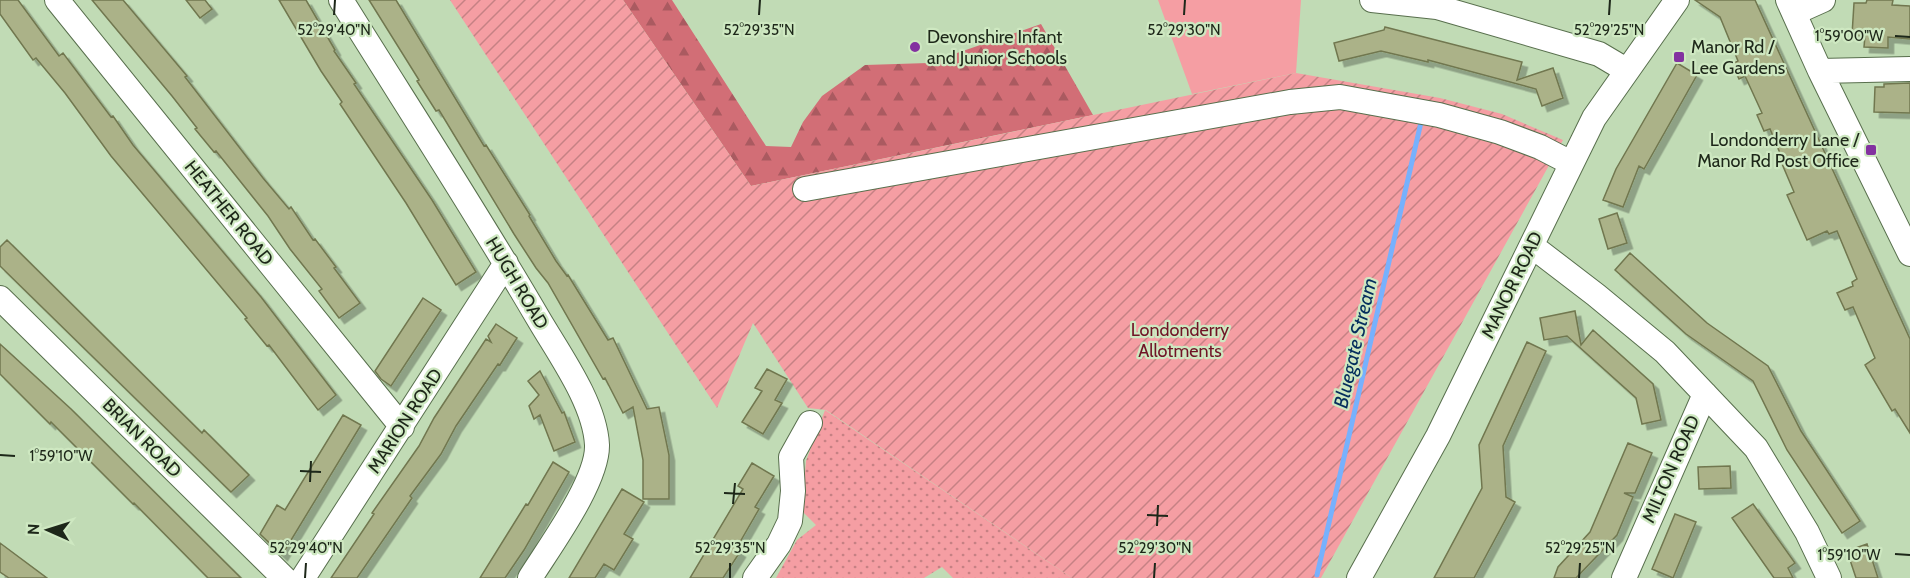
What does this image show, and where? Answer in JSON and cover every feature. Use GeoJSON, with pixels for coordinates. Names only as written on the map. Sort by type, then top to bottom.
{"type":"FeatureCollection","features":[{"type":"Feature","properties":{"kind":"street","name":"HEATHER ROAD"},"geometry":{"type":"LineString","coordinates":[[57,0],[402,427]]}},
{"type":"Feature","properties":{"kind":"street","name":"HUGH ROAD"},"geometry":{"type":"LineString","coordinates":[[341,0],[506,263],[591,415],[597,446],[592,471],[578,501],[530,578]]}},
{"type":"Feature","properties":{"kind":"street"},"geometry":{"type":"LineString","coordinates":[[1372,0],[1437,7],[1599,54],[1626,70]]}},
{"type":"Feature","properties":{"kind":"street","name":"MANOR ROAD"},"geometry":{"type":"LineString","coordinates":[[1359,578],[1438,436],[1594,118],[1677,0]]}},
{"type":"Feature","properties":{"kind":"street"},"geometry":{"type":"LineString","coordinates":[[1823,0],[1791,6],[1820,71],[1910,255]]}},
{"type":"Feature","properties":{"kind":"street"},"geometry":{"type":"LineString","coordinates":[[1820,71],[1910,69]]}},
{"type":"Feature","properties":{"kind":"street"},"geometry":{"type":"LineString","coordinates":[[805,189],[1290,102],[1340,97],[1439,116],[1500,132],[1540,147],[1571,163]]}},
{"type":"Feature","properties":{"kind":"street"},"geometry":{"type":"LineString","coordinates":[[1532,246],[1665,352],[1755,448],[1807,532],[1829,578]]}},
{"type":"Feature","properties":{"kind":"street","name":"MARION ROAD"},"geometry":{"type":"LineString","coordinates":[[303,578],[506,263]]}},
{"type":"Feature","properties":{"kind":"street","name":"BRIAN ROAD"},"geometry":{"type":"LineString","coordinates":[[0,298],[285,578]]}},
{"type":"Feature","properties":{"kind":"street","name":"MILTON ROAD"},"geometry":{"type":"LineString","coordinates":[[1624,578],[1705,394]]}},
{"type":"Feature","properties":{"kind":"street"},"geometry":{"type":"LineString","coordinates":[[755,578],[779,544],[797,525],[791,457],[810,423]]}},
{"type":"Feature","properties":{"kind":"green space","name":"Londonderry Allotments"},"geometry":{"type":"Polygon","coordinates":[[[450,0],[623,0],[751,186],[1296,73],[1440,98],[1502,114],[1563,140],[1321,578],[1072,578],[826,410],[808,408],[753,323],[717,408],[450,0]]]}},
{"type":"Feature","properties":{"kind":"green space"},"geometry":{"type":"Polygon","coordinates":[[[623,0],[672,0],[766,146],[791,147],[803,122],[822,96],[865,65],[928,63],[1041,24],[1093,115],[751,186],[623,0]]]}},
{"type":"Feature","properties":{"kind":"green space"},"geometry":{"type":"Polygon","coordinates":[[[1158,0],[1301,0],[1296,73],[1192,94],[1158,0]]]}},
{"type":"Feature","properties":{"kind":"green space"},"geometry":{"type":"Polygon","coordinates":[[[825,410],[1072,578],[953,578],[942,567],[924,578],[776,578],[797,540],[816,525],[802,511],[806,461],[825,410]]]}},
{"type":"Feature","properties":{"kind":"building"},"geometry":{"type":"Polygon","coordinates":[[[0,0],[18,0],[59,56],[63,53],[133,145],[261,297],[336,395],[318,410],[269,345],[267,346],[245,319],[247,318],[111,156],[65,93],[36,58],[33,60],[0,14],[0,0]]]}},
{"type":"Feature","properties":{"kind":"building"},"geometry":{"type":"Polygon","coordinates":[[[92,0],[123,0],[187,76],[185,77],[263,178],[289,209],[291,207],[360,303],[339,318],[319,291],[322,289],[290,249],[268,216],[92,0]]]}},
{"type":"Feature","properties":{"kind":"building"},"geometry":{"type":"Polygon","coordinates":[[[186,0],[205,0],[212,9],[200,18],[186,0]]]}},
{"type":"Feature","properties":{"kind":"building"},"geometry":{"type":"Polygon","coordinates":[[[279,0],[306,0],[334,51],[356,83],[354,84],[432,200],[476,272],[456,285],[406,203],[340,104],[342,102],[279,0]]]}},
{"type":"Feature","properties":{"kind":"building"},"geometry":{"type":"Polygon","coordinates":[[[369,0],[396,0],[484,146],[486,145],[530,215],[556,261],[568,275],[608,340],[613,338],[647,409],[659,407],[669,455],[669,499],[643,499],[643,460],[633,407],[623,413],[605,378],[603,379],[548,283],[514,234],[439,110],[436,111],[417,81],[419,80],[369,0]]]}},
{"type":"Feature","properties":{"kind":"building"},"geometry":{"type":"Polygon","coordinates":[[[1695,0],[1755,0],[1910,339],[1910,433],[1895,409],[1892,411],[1865,365],[1875,358],[1853,307],[1845,310],[1837,293],[1853,286],[1852,282],[1857,279],[1837,231],[1829,234],[1827,231],[1807,240],[1787,195],[1794,192],[1780,159],[1782,158],[1770,129],[1764,131],[1757,115],[1762,113],[1745,76],[1739,79],[1732,64],[1738,61],[1720,17],[1695,0]]]}},
{"type":"Feature","properties":{"kind":"building"},"geometry":{"type":"Polygon","coordinates":[[[1867,0],[1893,0],[1892,5],[1910,6],[1910,39],[1888,37],[1888,48],[1864,47],[1865,36],[1852,35],[1854,3],[1866,3],[1867,0]]]}},
{"type":"Feature","properties":{"kind":"building"},"geometry":{"type":"Polygon","coordinates":[[[1385,27],[1522,62],[1517,80],[1553,68],[1563,98],[1542,106],[1536,89],[1428,60],[1428,62],[1381,51],[1339,61],[1334,43],[1384,30],[1385,27]]]}},
{"type":"Feature","properties":{"kind":"building"},"geometry":{"type":"Polygon","coordinates":[[[1677,63],[1697,75],[1644,169],[1639,166],[1623,207],[1603,200],[1616,169],[1677,63]]]}},
{"type":"Feature","properties":{"kind":"building"},"geometry":{"type":"Polygon","coordinates":[[[1910,83],[1910,113],[1874,112],[1875,87],[1884,87],[1884,84],[1910,83]]]}},
{"type":"Feature","properties":{"kind":"building"},"geometry":{"type":"Polygon","coordinates":[[[1617,213],[1627,243],[1608,249],[1599,219],[1617,213]]]}},
{"type":"Feature","properties":{"kind":"building"},"geometry":{"type":"Polygon","coordinates":[[[7,240],[202,433],[204,430],[249,475],[231,492],[0,266],[0,247],[7,240]]]}},
{"type":"Feature","properties":{"kind":"building"},"geometry":{"type":"Polygon","coordinates":[[[1630,253],[1707,323],[1768,366],[1801,431],[1860,521],[1842,533],[1787,450],[1753,381],[1686,334],[1615,270],[1630,253]]]}},
{"type":"Feature","properties":{"kind":"building"},"geometry":{"type":"Polygon","coordinates":[[[423,298],[441,310],[391,386],[375,371],[423,298]]]}},
{"type":"Feature","properties":{"kind":"building"},"geometry":{"type":"Polygon","coordinates":[[[1575,311],[1581,345],[1593,330],[1653,384],[1661,420],[1642,424],[1636,398],[1567,336],[1544,340],[1540,318],[1575,311]]]}},
{"type":"Feature","properties":{"kind":"building"},"geometry":{"type":"Polygon","coordinates":[[[496,324],[517,338],[500,365],[498,364],[456,426],[441,454],[410,496],[412,498],[357,578],[331,578],[374,514],[372,513],[419,446],[434,418],[486,339],[491,342],[488,336],[496,324]]]}},
{"type":"Feature","properties":{"kind":"building"},"geometry":{"type":"Polygon","coordinates":[[[1527,342],[1546,351],[1503,446],[1506,497],[1515,502],[1474,578],[1434,578],[1482,488],[1479,445],[1527,342]]]}},
{"type":"Feature","properties":{"kind":"building"},"geometry":{"type":"Polygon","coordinates":[[[0,344],[71,409],[241,578],[208,578],[0,374],[0,344]]]}},
{"type":"Feature","properties":{"kind":"building"},"geometry":{"type":"Polygon","coordinates":[[[767,369],[787,379],[775,400],[782,403],[763,434],[742,422],[762,391],[755,388],[767,369]]]}},
{"type":"Feature","properties":{"kind":"building"},"geometry":{"type":"Polygon","coordinates":[[[540,371],[562,413],[564,412],[575,442],[554,451],[540,415],[534,419],[529,406],[539,395],[528,381],[540,371]]]}},
{"type":"Feature","properties":{"kind":"building"},"geometry":{"type":"Polygon","coordinates":[[[343,415],[361,425],[282,555],[260,534],[277,505],[285,510],[343,415]]]}},
{"type":"Feature","properties":{"kind":"building"},"geometry":{"type":"Polygon","coordinates":[[[1628,443],[1652,453],[1635,493],[1624,493],[1633,497],[1617,535],[1576,578],[1554,578],[1558,567],[1590,532],[1628,443]]]}},
{"type":"Feature","properties":{"kind":"building"},"geometry":{"type":"Polygon","coordinates":[[[553,462],[569,472],[524,550],[505,578],[480,578],[526,504],[528,505],[553,462]]]}},
{"type":"Feature","properties":{"kind":"building"},"geometry":{"type":"Polygon","coordinates":[[[752,463],[774,476],[755,507],[759,509],[736,549],[740,552],[723,578],[690,578],[743,489],[738,486],[752,463]]]}},
{"type":"Feature","properties":{"kind":"building"},"geometry":{"type":"Polygon","coordinates":[[[1730,466],[1731,488],[1699,489],[1698,467],[1730,466]]]}},
{"type":"Feature","properties":{"kind":"building"},"geometry":{"type":"Polygon","coordinates":[[[622,489],[644,502],[624,534],[633,539],[614,570],[604,564],[595,578],[569,578],[622,489]]]}},
{"type":"Feature","properties":{"kind":"building"},"geometry":{"type":"Polygon","coordinates":[[[1753,504],[1795,563],[1788,568],[1793,578],[1774,578],[1732,518],[1753,504]]]}},
{"type":"Feature","properties":{"kind":"building"},"geometry":{"type":"Polygon","coordinates":[[[1675,514],[1696,522],[1673,578],[1652,569],[1675,514]]]}},
{"type":"Feature","properties":{"kind":"building"},"geometry":{"type":"Polygon","coordinates":[[[0,543],[47,578],[9,578],[0,572],[0,543]]]}},
{"type":"Feature","properties":{"kind":"building"},"geometry":{"type":"Polygon","coordinates":[[[1867,544],[1878,578],[1856,578],[1847,551],[1867,544]]]}},
{"type":"Feature","properties":{"kind":"waterway","name":"Bluegate Stream"},"geometry":{"type":"LineString","coordinates":[[1317,575],[1422,118]]}},
{"type":"Feature","properties":{"kind":"place","name":"Devonshire Infant and Junior Schools"},"geometry":{"type":"Point","coordinates":[915,47]}},
{"type":"Feature","properties":{"kind":"place","name":"Manor Rd / Lee Gardens"},"geometry":{"type":"Point","coordinates":[1679,57]}},
{"type":"Feature","properties":{"kind":"place","name":"Londonderry Lane / Manor Rd Post Office"},"geometry":{"type":"Point","coordinates":[1871,150]}}]}
